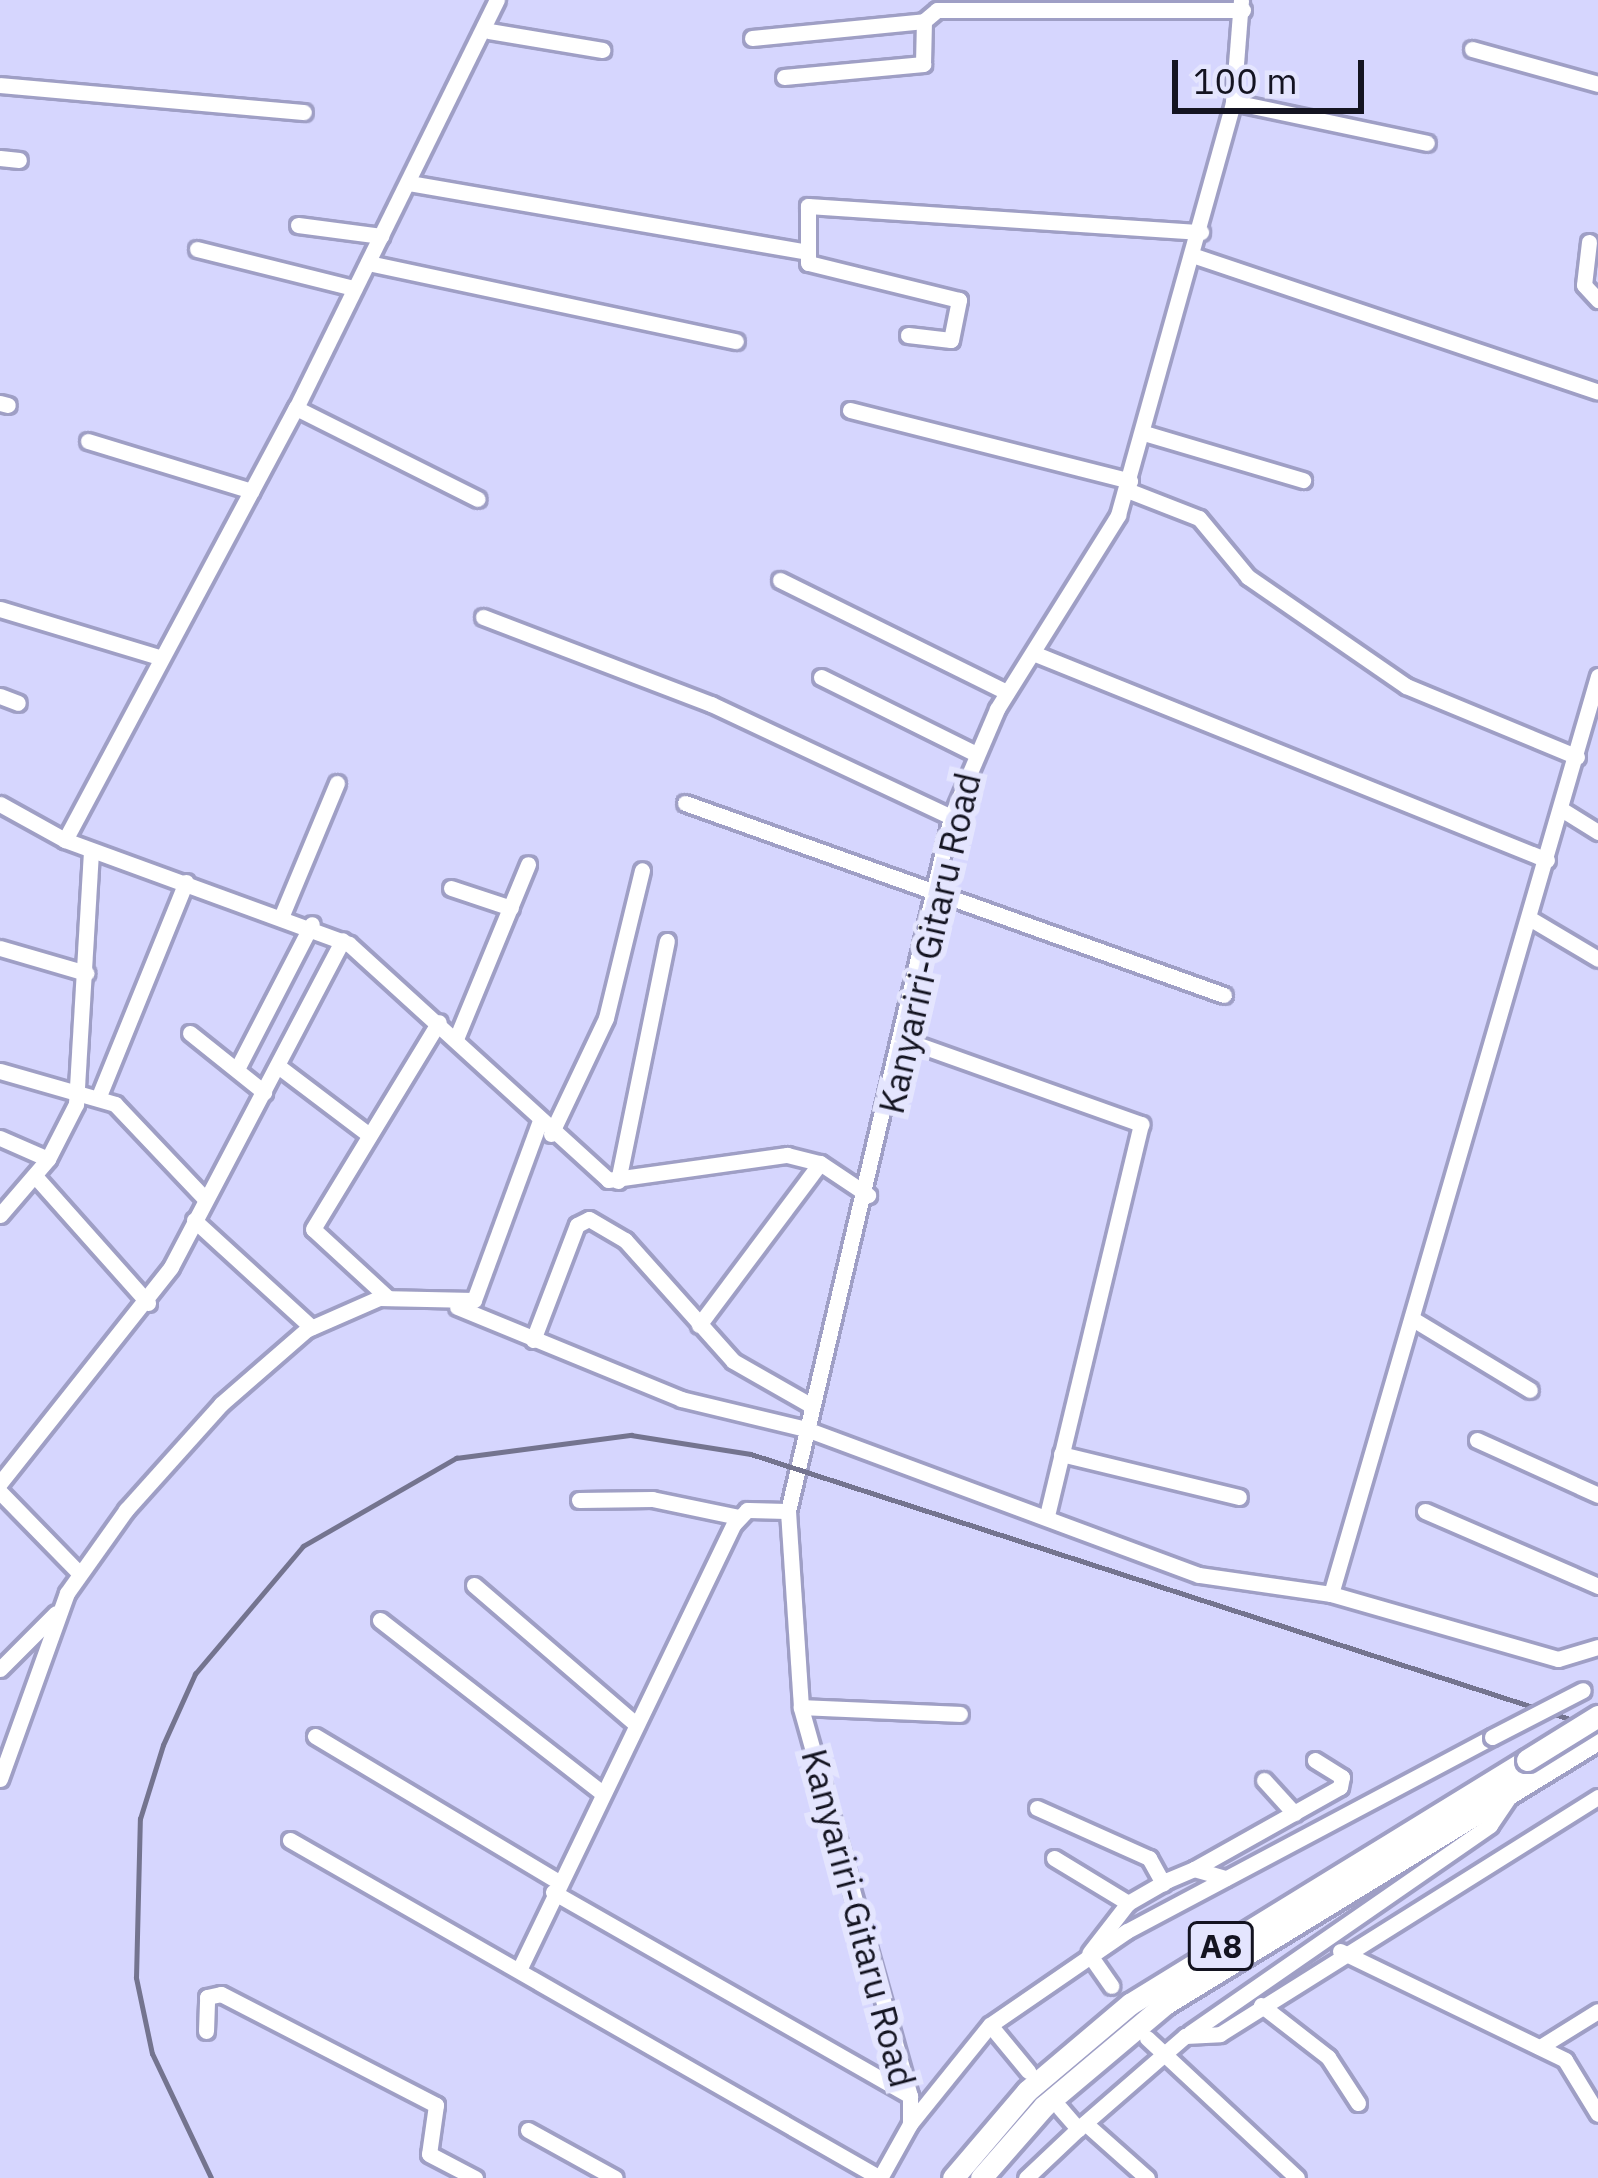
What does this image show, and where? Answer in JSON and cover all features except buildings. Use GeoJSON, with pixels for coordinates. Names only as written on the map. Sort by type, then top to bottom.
{"type":"FeatureCollection","features":[{"type":"Feature","properties":{"kind":"highway","name":"A8"},"geometry":{"type":"LineString","coordinates":[[953,2178],[1027,2091],[1130,2004],[1598,1717]]}},
{"type":"Feature","properties":{"kind":"highway","name":"A8"},"geometry":{"type":"LineString","coordinates":[[981,2178],[1044,2106],[1166,2004],[1598,1739]]}},
{"type":"Feature","properties":{"kind":"street"},"geometry":{"type":"LineString","coordinates":[[65,840],[296,408],[487,35],[497,0]]}},
{"type":"Feature","properties":{"kind":"street"},"geometry":{"type":"LineString","coordinates":[[752,38],[924,20],[952,8],[1242,5]]}},
{"type":"Feature","properties":{"kind":"street","name":"Kanyariri-Gitaru Road"},"geometry":{"type":"LineString","coordinates":[[869,2174],[910,2123],[918,2100],[903,2070],[801,1707],[788,1511],[868,1195],[951,817],[974,753],[1006,692],[1103,550],[1128,486],[1202,232],[1233,102],[1242,5]]}},
{"type":"Feature","properties":{"kind":"street"},"geometry":{"type":"LineString","coordinates":[[784,76],[923,64],[924,20]]}},
{"type":"Feature","properties":{"kind":"street"},"geometry":{"type":"LineString","coordinates":[[487,35],[602,50]]}},
{"type":"Feature","properties":{"kind":"street"},"geometry":{"type":"LineString","coordinates":[[1472,49],[1598,84]]}},
{"type":"Feature","properties":{"kind":"street"},"geometry":{"type":"LineString","coordinates":[[0,85],[304,112]]}},
{"type":"Feature","properties":{"kind":"street"},"geometry":{"type":"LineString","coordinates":[[1233,102],[1427,143]]}},
{"type":"Feature","properties":{"kind":"street"},"geometry":{"type":"LineString","coordinates":[[0,158],[20,160]]}},
{"type":"Feature","properties":{"kind":"street"},"geometry":{"type":"LineString","coordinates":[[409,183],[803,251]]}},
{"type":"Feature","properties":{"kind":"street"},"geometry":{"type":"LineString","coordinates":[[908,334],[951,340],[959,300],[808,263],[803,251],[805,215],[815,202],[1202,232]]}},
{"type":"Feature","properties":{"kind":"street"},"geometry":{"type":"LineString","coordinates":[[298,225],[381,236]]}},
{"type":"Feature","properties":{"kind":"street"},"geometry":{"type":"LineString","coordinates":[[1589,242],[1584,285],[1598,300]]}},
{"type":"Feature","properties":{"kind":"street"},"geometry":{"type":"LineString","coordinates":[[197,249],[354,288]]}},
{"type":"Feature","properties":{"kind":"street"},"geometry":{"type":"LineString","coordinates":[[1195,256],[1598,392]]}},
{"type":"Feature","properties":{"kind":"street"},"geometry":{"type":"LineString","coordinates":[[368,263],[736,341]]}},
{"type":"Feature","properties":{"kind":"street"},"geometry":{"type":"LineString","coordinates":[[296,408],[478,499]]}},
{"type":"Feature","properties":{"kind":"street"},"geometry":{"type":"LineString","coordinates":[[850,410],[1128,486],[1199,518],[1248,577],[1406,686],[1577,758]]}},
{"type":"Feature","properties":{"kind":"street"},"geometry":{"type":"LineString","coordinates":[[1144,433],[1303,480]]}},
{"type":"Feature","properties":{"kind":"street"},"geometry":{"type":"LineString","coordinates":[[88,441],[251,491]]}},
{"type":"Feature","properties":{"kind":"street"},"geometry":{"type":"LineString","coordinates":[[779,580],[1006,692]]}},
{"type":"Feature","properties":{"kind":"street"},"geometry":{"type":"LineString","coordinates":[[0,609],[162,658]]}},
{"type":"Feature","properties":{"kind":"street"},"geometry":{"type":"LineString","coordinates":[[482,616],[712,704],[951,817]]}},
{"type":"Feature","properties":{"kind":"street"},"geometry":{"type":"LineString","coordinates":[[1033,653],[1547,860]]}},
{"type":"Feature","properties":{"kind":"street"},"geometry":{"type":"LineString","coordinates":[[1331,1594],[1416,1321],[1598,676]]}},
{"type":"Feature","properties":{"kind":"street"},"geometry":{"type":"LineString","coordinates":[[821,677],[974,753]]}},
{"type":"Feature","properties":{"kind":"street"},"geometry":{"type":"LineString","coordinates":[[0,696],[18,703]]}},
{"type":"Feature","properties":{"kind":"street"},"geometry":{"type":"LineString","coordinates":[[283,915],[337,783]]}},
{"type":"Feature","properties":{"kind":"street"},"geometry":{"type":"LineString","coordinates":[[685,802],[932,896],[1224,995]]}},
{"type":"Feature","properties":{"kind":"street"},"geometry":{"type":"LineString","coordinates":[[0,804],[92,851],[312,924],[343,940],[439,1022],[545,1128],[618,1181],[770,1155],[820,1163],[868,1195]]}},
{"type":"Feature","properties":{"kind":"street"},"geometry":{"type":"LineString","coordinates":[[1562,809],[1598,832]]}},
{"type":"Feature","properties":{"kind":"street"},"geometry":{"type":"LineString","coordinates":[[0,1215],[47,1159],[78,1094],[92,851]]}},
{"type":"Feature","properties":{"kind":"street"},"geometry":{"type":"LineString","coordinates":[[456,1039],[528,864]]}},
{"type":"Feature","properties":{"kind":"street"},"geometry":{"type":"LineString","coordinates":[[457,1307],[481,1293],[545,1128],[606,1018],[642,870]]}},
{"type":"Feature","properties":{"kind":"street"},"geometry":{"type":"LineString","coordinates":[[99,1096],[186,882]]}},
{"type":"Feature","properties":{"kind":"street"},"geometry":{"type":"LineString","coordinates":[[451,887],[512,908]]}},
{"type":"Feature","properties":{"kind":"street"},"geometry":{"type":"LineString","coordinates":[[1529,918],[1598,959]]}},
{"type":"Feature","properties":{"kind":"street"},"geometry":{"type":"LineString","coordinates":[[237,1070],[312,924]]}},
{"type":"Feature","properties":{"kind":"street"},"geometry":{"type":"LineString","coordinates":[[79,1574],[0,1487],[148,1303],[343,940]]}},
{"type":"Feature","properties":{"kind":"street"},"geometry":{"type":"LineString","coordinates":[[618,1181],[667,941]]}},
{"type":"Feature","properties":{"kind":"street"},"geometry":{"type":"LineString","coordinates":[[0,948],[86,973]]}},
{"type":"Feature","properties":{"kind":"street"},"geometry":{"type":"LineString","coordinates":[[387,1297],[313,1229],[439,1022]]}},
{"type":"Feature","properties":{"kind":"street"},"geometry":{"type":"LineString","coordinates":[[190,1033],[264,1092]]}},
{"type":"Feature","properties":{"kind":"street"},"geometry":{"type":"LineString","coordinates":[[904,1040],[1141,1124],[1047,1515]]}},
{"type":"Feature","properties":{"kind":"street"},"geometry":{"type":"LineString","coordinates":[[278,1066],[368,1134]]}},
{"type":"Feature","properties":{"kind":"street"},"geometry":{"type":"LineString","coordinates":[[0,1071],[99,1096],[205,1199]]}},
{"type":"Feature","properties":{"kind":"street"},"geometry":{"type":"LineString","coordinates":[[0,1138],[47,1159]]}},
{"type":"Feature","properties":{"kind":"street"},"geometry":{"type":"LineString","coordinates":[[699,1325],[820,1163]]}},
{"type":"Feature","properties":{"kind":"street"},"geometry":{"type":"LineString","coordinates":[[35,1176],[148,1303]]}},
{"type":"Feature","properties":{"kind":"street"},"geometry":{"type":"LineString","coordinates":[[532,1340],[577,1226],[589,1219],[625,1240],[749,1374],[812,1406]]}},
{"type":"Feature","properties":{"kind":"street"},"geometry":{"type":"LineString","coordinates":[[194,1220],[311,1327]]}},
{"type":"Feature","properties":{"kind":"street"},"geometry":{"type":"LineString","coordinates":[[0,1779],[59,1611],[79,1574],[221,1404],[311,1327],[387,1297],[457,1307],[681,1399],[806,1429],[1199,1575],[1331,1594],[1558,1660],[1598,1647]]}},
{"type":"Feature","properties":{"kind":"street"},"geometry":{"type":"LineString","coordinates":[[1416,1321],[1530,1390]]}},
{"type":"Feature","properties":{"kind":"street"},"geometry":{"type":"LineString","coordinates":[[1477,1440],[1598,1495]]}},
{"type":"Feature","properties":{"kind":"street"},"geometry":{"type":"LineString","coordinates":[[1060,1454],[1238,1497]]}},
{"type":"Feature","properties":{"kind":"street"},"geometry":{"type":"LineString","coordinates":[[579,1500],[652,1499],[739,1516],[788,1511]]}},
{"type":"Feature","properties":{"kind":"street"},"geometry":{"type":"LineString","coordinates":[[1425,1511],[1598,1586]]}},
{"type":"Feature","properties":{"kind":"street"},"geometry":{"type":"LineString","coordinates":[[519,1970],[633,1722],[739,1516]]}},
{"type":"Feature","properties":{"kind":"street"},"geometry":{"type":"LineString","coordinates":[[474,1585],[633,1722]]}},
{"type":"Feature","properties":{"kind":"street"},"geometry":{"type":"LineString","coordinates":[[0,1669],[59,1611]]}},
{"type":"Feature","properties":{"kind":"street"},"geometry":{"type":"LineString","coordinates":[[380,1620],[601,1792]]}},
{"type":"Feature","properties":{"kind":"street"},"geometry":{"type":"LineString","coordinates":[[315,1736],[555,1886],[918,2100],[990,2025],[1089,1954],[1591,1686]]}},
{"type":"Feature","properties":{"kind":"street"},"geometry":{"type":"LineString","coordinates":[[801,1707],[960,1714]]}},
{"type":"Feature","properties":{"kind":"street"},"geometry":{"type":"LineString","coordinates":[[1089,1954],[1128,1904],[1343,1782],[1315,1760]]}},
{"type":"Feature","properties":{"kind":"street"},"geometry":{"type":"LineString","coordinates":[[1264,1780],[1294,1813]]}},
{"type":"Feature","properties":{"kind":"street"},"geometry":{"type":"LineString","coordinates":[[1026,2178],[1185,2036],[1490,1825],[1514,1788]]}},
{"type":"Feature","properties":{"kind":"street"},"geometry":{"type":"LineString","coordinates":[[1185,2036],[1220,2034],[1340,1951],[1598,1797]]}},
{"type":"Feature","properties":{"kind":"street"},"geometry":{"type":"LineString","coordinates":[[1036,1808],[1149,1858],[1163,1883]]}},
{"type":"Feature","properties":{"kind":"street"},"geometry":{"type":"LineString","coordinates":[[290,1840],[869,2174]]}},
{"type":"Feature","properties":{"kind":"street"},"geometry":{"type":"LineString","coordinates":[[1054,1858],[1128,1904]]}},
{"type":"Feature","properties":{"kind":"street"},"geometry":{"type":"LineString","coordinates":[[1194,1869],[1226,1878]]}},
{"type":"Feature","properties":{"kind":"street"},"geometry":{"type":"LineString","coordinates":[[1340,1951],[1576,2069],[1598,2114]]}},
{"type":"Feature","properties":{"kind":"street"},"geometry":{"type":"LineString","coordinates":[[1089,1954],[1111,1986]]}},
{"type":"Feature","properties":{"kind":"street"},"geometry":{"type":"LineString","coordinates":[[206,2031],[207,1997],[221,1994],[436,2105],[429,2154],[475,2178]]}},
{"type":"Feature","properties":{"kind":"street"},"geometry":{"type":"LineString","coordinates":[[1261,2005],[1328,2057],[1358,2103]]}},
{"type":"Feature","properties":{"kind":"street"},"geometry":{"type":"LineString","coordinates":[[1540,2048],[1598,2011]]}},
{"type":"Feature","properties":{"kind":"street"},"geometry":{"type":"LineString","coordinates":[[990,2025],[1028,2071]]}},
{"type":"Feature","properties":{"kind":"street"},"geometry":{"type":"LineString","coordinates":[[1147,2038],[1160,2058],[1297,2178]]}},
{"type":"Feature","properties":{"kind":"street"},"geometry":{"type":"LineString","coordinates":[[903,2070],[942,2079]]}},
{"type":"Feature","properties":{"kind":"street"},"geometry":{"type":"LineString","coordinates":[[1060,2108],[1148,2178]]}},
{"type":"Feature","properties":{"kind":"street"},"geometry":{"type":"LineString","coordinates":[[528,2130],[615,2178]]}},
{"type":"Feature","properties":{"kind":"railway"},"geometry":{"type":"LineString","coordinates":[[211,2178],[152,2054],[136,1978],[140,1819],[163,1745],[195,1674],[303,1546],[456,1458],[631,1435],[751,1454],[1598,1728]]}}]}
